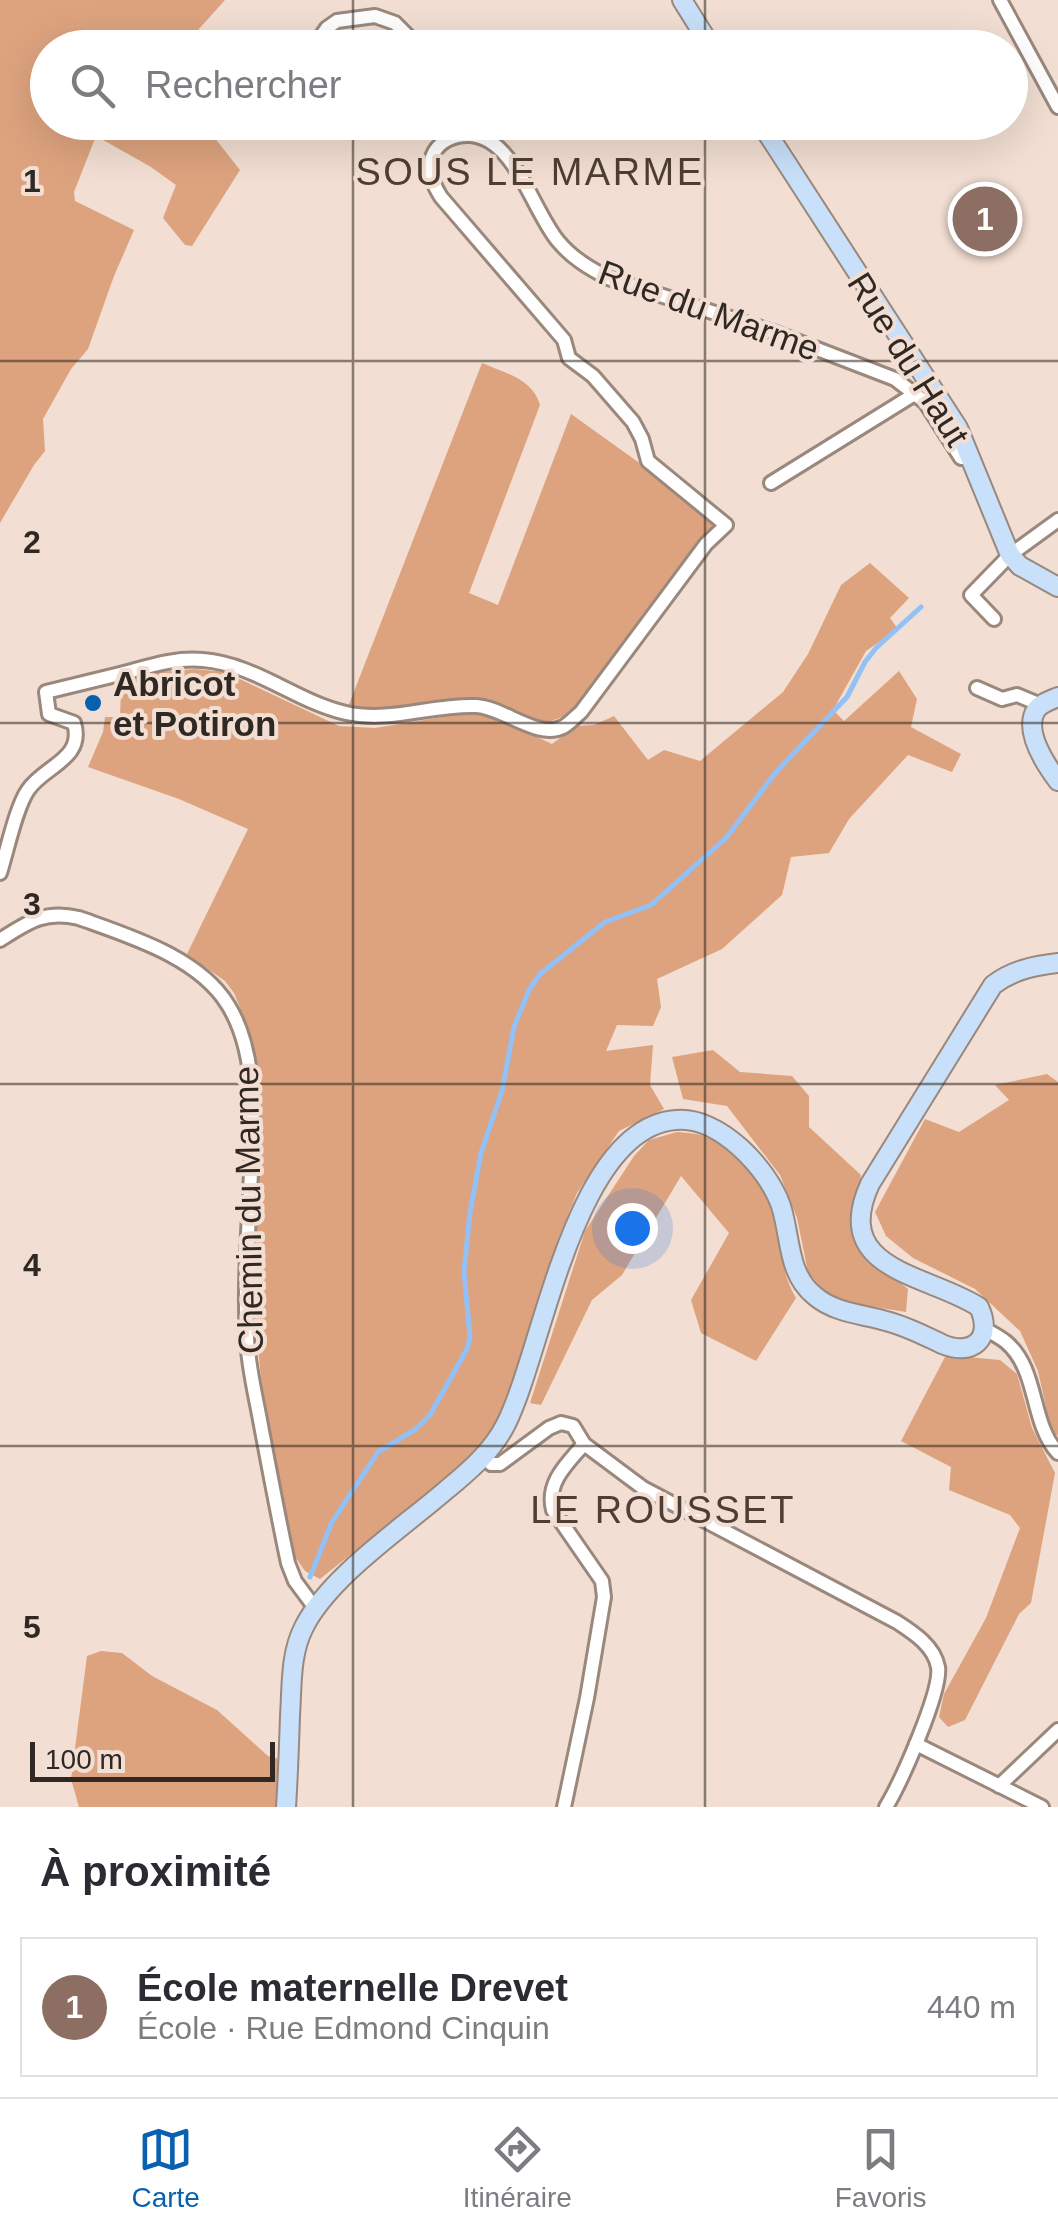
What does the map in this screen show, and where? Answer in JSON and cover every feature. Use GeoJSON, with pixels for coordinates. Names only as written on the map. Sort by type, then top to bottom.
{"type":"FeatureCollection","features":[{"type":"Feature","properties":{"kind":"street"},"geometry":{"type":"LineString","coordinates":[[682,0],[701,30]]}},
{"type":"Feature","properties":{"kind":"street"},"geometry":{"type":"LineString","coordinates":[[1000,0],[1016,30]]}},
{"type":"Feature","properties":{"kind":"street"},"geometry":{"type":"LineString","coordinates":[[326,30],[337,21],[375,16],[396,23],[403,30]]}},
{"type":"Feature","properties":{"kind":"street"},"geometry":{"type":"LineString","coordinates":[[1028,52],[1058,107]]}},
{"type":"Feature","properties":{"kind":"street","name":"Rue du Marme"},"geometry":{"type":"LineString","coordinates":[[0,872],[30,786],[69,755],[74,746],[74,724],[50,714],[46,692],[166,662],[205,660],[232,665],[322,706],[353,714],[388,716],[473,706],[492,708],[538,729],[562,727],[581,712],[706,544],[726,524],[648,462],[642,439],[624,411],[593,376],[569,358],[564,340],[441,198],[430,173],[435,150],[447,140]]}},
{"type":"Feature","properties":{"kind":"street","name":"Rue du Marme"},"geometry":{"type":"LineString","coordinates":[[491,140],[505,152],[546,226],[586,267],[608,278],[773,332],[895,380],[925,402],[961,458],[970,458]]}},
{"type":"Feature","properties":{"kind":"street","name":"Rue du Haut"},"geometry":{"type":"LineString","coordinates":[[772,140],[958,428],[1010,556]]}},
{"type":"Feature","properties":{"kind":"street"},"geometry":{"type":"LineString","coordinates":[[771,483],[914,395]]}},
{"type":"Feature","properties":{"kind":"street"},"geometry":{"type":"LineString","coordinates":[[994,619],[971,596],[1010,556],[1058,520]]}},
{"type":"Feature","properties":{"kind":"street"},"geometry":{"type":"LineString","coordinates":[[1010,556],[1058,587]]}},
{"type":"Feature","properties":{"kind":"street"},"geometry":{"type":"LineString","coordinates":[[977,688],[1002,699],[1017,695],[1050,701]]}},
{"type":"Feature","properties":{"kind":"street"},"geometry":{"type":"LineString","coordinates":[[1050,701],[1035,711],[1033,719],[1036,744],[1058,781]]}},
{"type":"Feature","properties":{"kind":"street","name":"Chemin du Marme"},"geometry":{"type":"LineString","coordinates":[[0,940],[36,918],[79,918],[172,955],[213,985],[238,1023],[252,1099],[247,1342],[288,1563],[294,1581],[316,1608]]}},
{"type":"Feature","properties":{"kind":"street"},"geometry":{"type":"LineString","coordinates":[[286,1807],[293,1662],[303,1628],[337,1583],[471,1470],[506,1424],[553,1283],[589,1198],[632,1138],[659,1123],[674,1120],[705,1123],[718,1130],[750,1158],[774,1192],[796,1272],[814,1296],[840,1310],[909,1328],[949,1347],[966,1348],[975,1344],[986,1329],[979,1308],[876,1257],[864,1240],[860,1213],[870,1184],[993,985],[1019,970],[1058,963]]}},
{"type":"Feature","properties":{"kind":"street"},"geometry":{"type":"LineString","coordinates":[[986,1329],[1016,1354],[1028,1377],[1048,1442],[1058,1453]]}},
{"type":"Feature","properties":{"kind":"street"},"geometry":{"type":"LineString","coordinates":[[484,1456],[491,1464],[500,1464],[549,1428],[561,1423],[573,1426],[584,1444],[643,1488],[896,1622],[926,1643],[936,1661],[934,1694],[897,1790],[886,1807]]}},
{"type":"Feature","properties":{"kind":"street"},"geometry":{"type":"LineString","coordinates":[[564,1807],[604,1597],[602,1581],[553,1510],[551,1496],[555,1480],[584,1444]]}},
{"type":"Feature","properties":{"kind":"street"},"geometry":{"type":"LineString","coordinates":[[999,1786],[1058,1730]]}},
{"type":"Feature","properties":{"kind":"street"},"geometry":{"type":"LineString","coordinates":[[916,1744],[1042,1807]]}},
{"type":"Feature","properties":{"kind":"shaded area"},"geometry":{"type":"Polygon","coordinates":[[[0,0],[225,0],[198,30],[30,30],[30,140],[94,140],[74,192],[75,201],[134,230],[88,349],[71,369],[43,419],[45,451],[0,523],[0,0]]]}},
{"type":"Feature","properties":{"kind":"shaded area"},"geometry":{"type":"Polygon","coordinates":[[[103,140],[216,140],[240,170],[192,246],[185,245],[163,218],[176,185],[103,140]]]}},
{"type":"Feature","properties":{"kind":"shaded area"},"geometry":{"type":"Polygon","coordinates":[[[482,363],[525,383],[540,405],[469,593],[498,605],[571,414],[687,497],[712,522],[712,530],[574,713],[539,725],[491,701],[419,705],[385,712],[348,707],[482,363]]]}},
{"type":"Feature","properties":{"kind":"shaded area"},"geometry":{"type":"Polygon","coordinates":[[[870,563],[909,598],[890,618],[898,629],[866,651],[833,710],[844,721],[899,671],[917,699],[911,727],[961,754],[952,772],[908,755],[849,819],[829,853],[791,857],[782,895],[722,949],[657,979],[661,1007],[653,1026],[617,1025],[606,1051],[653,1045],[650,1085],[664,1109],[619,1131],[577,1193],[558,1239],[508,1398],[488,1440],[463,1465],[320,1579],[305,1571],[293,1554],[263,1399],[253,1297],[259,1183],[258,1077],[249,1029],[225,981],[187,954],[248,829],[179,799],[88,767],[105,717],[120,717],[121,691],[137,677],[195,669],[225,672],[339,726],[375,728],[467,713],[487,714],[552,744],[576,726],[594,725],[614,716],[648,760],[664,750],[700,761],[783,692],[808,654],[841,585],[870,563]]]}},
{"type":"Feature","properties":{"kind":"shaded area"},"geometry":{"type":"Polygon","coordinates":[[[713,1050],[740,1072],[792,1076],[809,1096],[809,1127],[861,1175],[853,1225],[860,1252],[908,1289],[906,1312],[831,1300],[808,1272],[797,1218],[780,1175],[727,1106],[683,1099],[672,1057],[713,1050]]]}},
{"type":"Feature","properties":{"kind":"shaded area"},"geometry":{"type":"Polygon","coordinates":[[[1047,1074],[1058,1082],[1058,1436],[1051,1430],[1038,1371],[1020,1331],[975,1289],[913,1258],[886,1236],[875,1212],[925,1119],[959,1132],[1009,1100],[995,1085],[1047,1074]]]}},
{"type":"Feature","properties":{"kind":"shaded area"},"geometry":{"type":"Polygon","coordinates":[[[677,1132],[701,1135],[719,1143],[739,1159],[765,1191],[796,1298],[756,1361],[701,1333],[691,1300],[729,1233],[681,1176],[622,1275],[592,1300],[541,1405],[530,1403],[585,1231],[634,1156],[649,1140],[677,1132]]]}},
{"type":"Feature","properties":{"kind":"shaded area"},"geometry":{"type":"Polygon","coordinates":[[[946,1355],[1000,1360],[1017,1374],[1032,1428],[1055,1473],[1031,1603],[1019,1614],[965,1720],[948,1727],[939,1717],[944,1694],[986,1618],[1020,1528],[1010,1515],[949,1490],[951,1467],[901,1441],[946,1355]]]}},
{"type":"Feature","properties":{"kind":"shaded area"},"geometry":{"type":"Polygon","coordinates":[[[101,1651],[122,1653],[152,1676],[217,1710],[268,1756],[279,1759],[277,1807],[79,1807],[71,1779],[87,1656],[101,1651]]]}},
{"type":"Feature","properties":{"kind":"waterway"},"geometry":{"type":"LineString","coordinates":[[310,1577],[332,1522],[378,1452],[416,1429],[430,1415],[467,1349],[470,1337],[464,1272],[470,1212],[481,1153],[502,1091],[514,1027],[529,990],[540,974],[605,922],[651,905],[726,838],[776,772],[847,697],[876,648],[921,607]]}},
{"type":"Feature","properties":{"kind":"place","name":"École maternelle Drevet"},"geometry":{"type":"Point","coordinates":[985,219]}},
{"type":"Feature","properties":{"kind":"place","name":"Abricot et Potiron"},"geometry":{"type":"Point","coordinates":[93,703]}},
{"type":"Feature","properties":{"kind":"district","name":"SOUS LE MARME"},"geometry":{"type":"Point","coordinates":[530,172]}},
{"type":"Feature","properties":{"kind":"district","name":"LE ROUSSET"},"geometry":{"type":"Point","coordinates":[663,1510]}}]}
